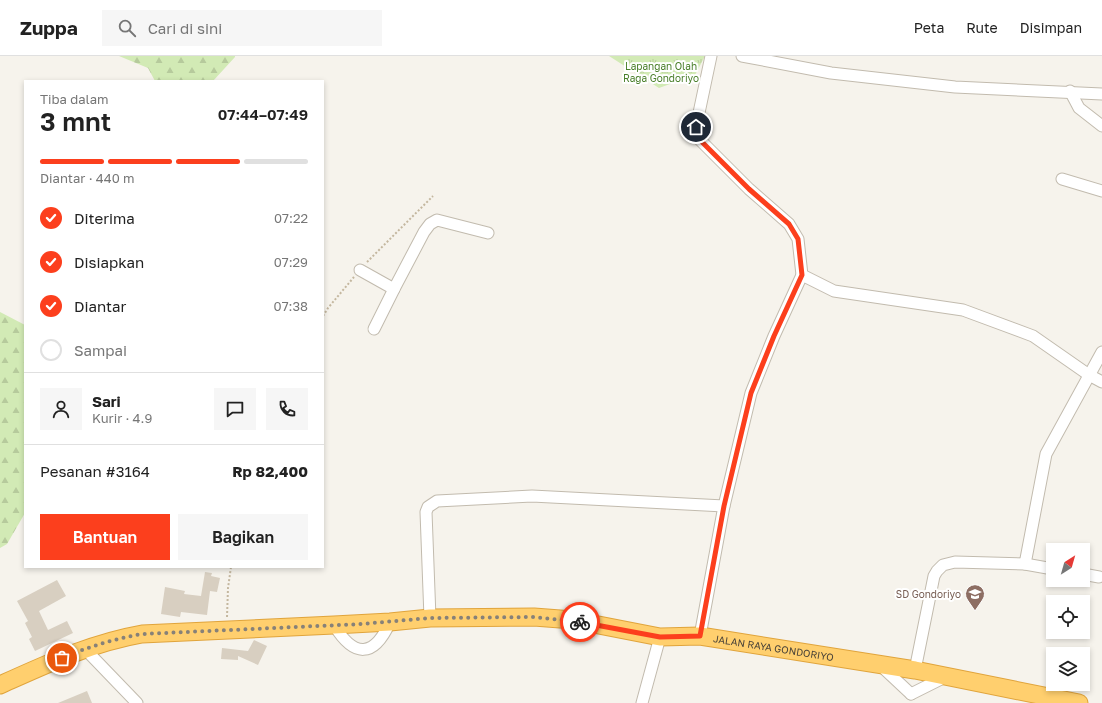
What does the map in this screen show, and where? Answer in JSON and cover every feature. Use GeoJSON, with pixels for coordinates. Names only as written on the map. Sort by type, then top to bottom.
{"type":"FeatureCollection","features":[{"type":"Feature","properties":{"kind":"highway","name":"JALAN RAYA GONDORIYO"},"geometry":{"type":"LineString","coordinates":[[0,685],[84,648],[117,638],[142,634],[390,622],[430,618],[534,617],[573,620],[660,637],[700,636],[915,670],[1079,703]]}},
{"type":"Feature","properties":{"kind":"street"},"geometry":{"type":"LineString","coordinates":[[700,636],[724,506],[751,393],[774,336],[802,275],[798,239],[789,224],[749,189],[700,140],[696,133],[699,110],[711,56]]}},
{"type":"Feature","properties":{"kind":"street"},"geometry":{"type":"LineString","coordinates":[[742,56],[831,73],[947,86],[1070,91],[1102,94]]}},
{"type":"Feature","properties":{"kind":"street"},"geometry":{"type":"LineString","coordinates":[[1070,91],[1079,108],[1102,126]]}},
{"type":"Feature","properties":{"kind":"street"},"geometry":{"type":"LineString","coordinates":[[1062,180],[1102,191]]}},
{"type":"Feature","properties":{"kind":"street"},"geometry":{"type":"LineString","coordinates":[[374,329],[424,232],[430,224],[437,220],[488,233]]}},
{"type":"Feature","properties":{"kind":"street"},"geometry":{"type":"LineString","coordinates":[[360,270],[394,289]]}},
{"type":"Feature","properties":{"kind":"street"},"geometry":{"type":"LineString","coordinates":[[802,275],[834,292],[963,310],[1033,336],[1089,375],[1102,382]]}},
{"type":"Feature","properties":{"kind":"street"},"geometry":{"type":"LineString","coordinates":[[1024,564],[1046,454],[1102,352]]}},
{"type":"Feature","properties":{"kind":"street"},"geometry":{"type":"LineString","coordinates":[[430,618],[426,512],[428,507],[437,501],[532,496],[724,506]]}},
{"type":"Feature","properties":{"kind":"street"},"geometry":{"type":"LineString","coordinates":[[915,670],[934,576],[940,567],[955,562],[1024,564],[1046,568]]}},
{"type":"Feature","properties":{"kind":"street"},"geometry":{"type":"LineString","coordinates":[[1090,575],[1099,577]]}},
{"type":"Feature","properties":{"kind":"street"},"geometry":{"type":"LineString","coordinates":[[334,625],[346,642],[355,648],[362,650],[382,639],[390,622]]}},
{"type":"Feature","properties":{"kind":"street"},"geometry":{"type":"LineString","coordinates":[[642,703],[660,637]]}},
{"type":"Feature","properties":{"kind":"street"},"geometry":{"type":"LineString","coordinates":[[84,648],[137,703]]}},
{"type":"Feature","properties":{"kind":"street"},"geometry":{"type":"LineString","coordinates":[[880,665],[910,698],[945,677]]}},
{"type":"Feature","properties":{"kind":"path"},"geometry":{"type":"LineString","coordinates":[[324,314],[378,249],[433,196]]}},
{"type":"Feature","properties":{"kind":"path"},"geometry":{"type":"LineString","coordinates":[[227,631],[228,588],[231,568]]}},
{"type":"Feature","properties":{"kind":"green space"},"geometry":{"type":"Polygon","coordinates":[[[119,56],[235,56],[214,80],[154,80],[148,68],[119,56]]]}},
{"type":"Feature","properties":{"kind":"green space","name":"Lapangan Olah Raga Gondoriyo"},"geometry":{"type":"Polygon","coordinates":[[[609,56],[705,56],[695,75],[659,88],[609,56]]]}},
{"type":"Feature","properties":{"kind":"green space"},"geometry":{"type":"Polygon","coordinates":[[[0,312],[24,324],[24,515],[7,544],[0,548],[0,312]]]}},
{"type":"Feature","properties":{"kind":"building"},"geometry":{"type":"Polygon","coordinates":[[[205,572],[212,573],[211,576],[220,578],[217,592],[210,591],[207,615],[181,612],[180,617],[161,614],[165,587],[185,591],[184,594],[201,596],[205,572]]]}},
{"type":"Feature","properties":{"kind":"building"},"geometry":{"type":"Polygon","coordinates":[[[57,580],[66,596],[39,611],[48,630],[67,621],[73,633],[35,651],[29,639],[32,637],[25,623],[28,621],[17,601],[57,580]]]}},
{"type":"Feature","properties":{"kind":"building"},"geometry":{"type":"Polygon","coordinates":[[[254,640],[267,646],[258,665],[238,656],[238,660],[221,659],[222,648],[248,651],[254,640]]]}},
{"type":"Feature","properties":{"kind":"building"},"geometry":{"type":"Polygon","coordinates":[[[87,691],[92,703],[58,703],[87,691]]]}},
{"type":"Feature","properties":{"kind":"way so far"},"geometry":{"type":"LineString","coordinates":[[62,658],[84,648],[117,638],[142,634],[362,624],[430,618],[534,617],[573,620],[580,622]]}},
{"type":"Feature","properties":{"kind":"place","name":"SD Gondoriyo"},"geometry":{"type":"Point","coordinates":[975,611]}},
{"type":"Feature","properties":{"kind":"route"},"geometry":{"type":"LineString","coordinates":[[580,622],[660,637],[700,636],[724,506],[751,393],[774,336],[802,275],[798,239],[789,224],[749,189],[700,140],[696,133],[696,127]]}}]}
